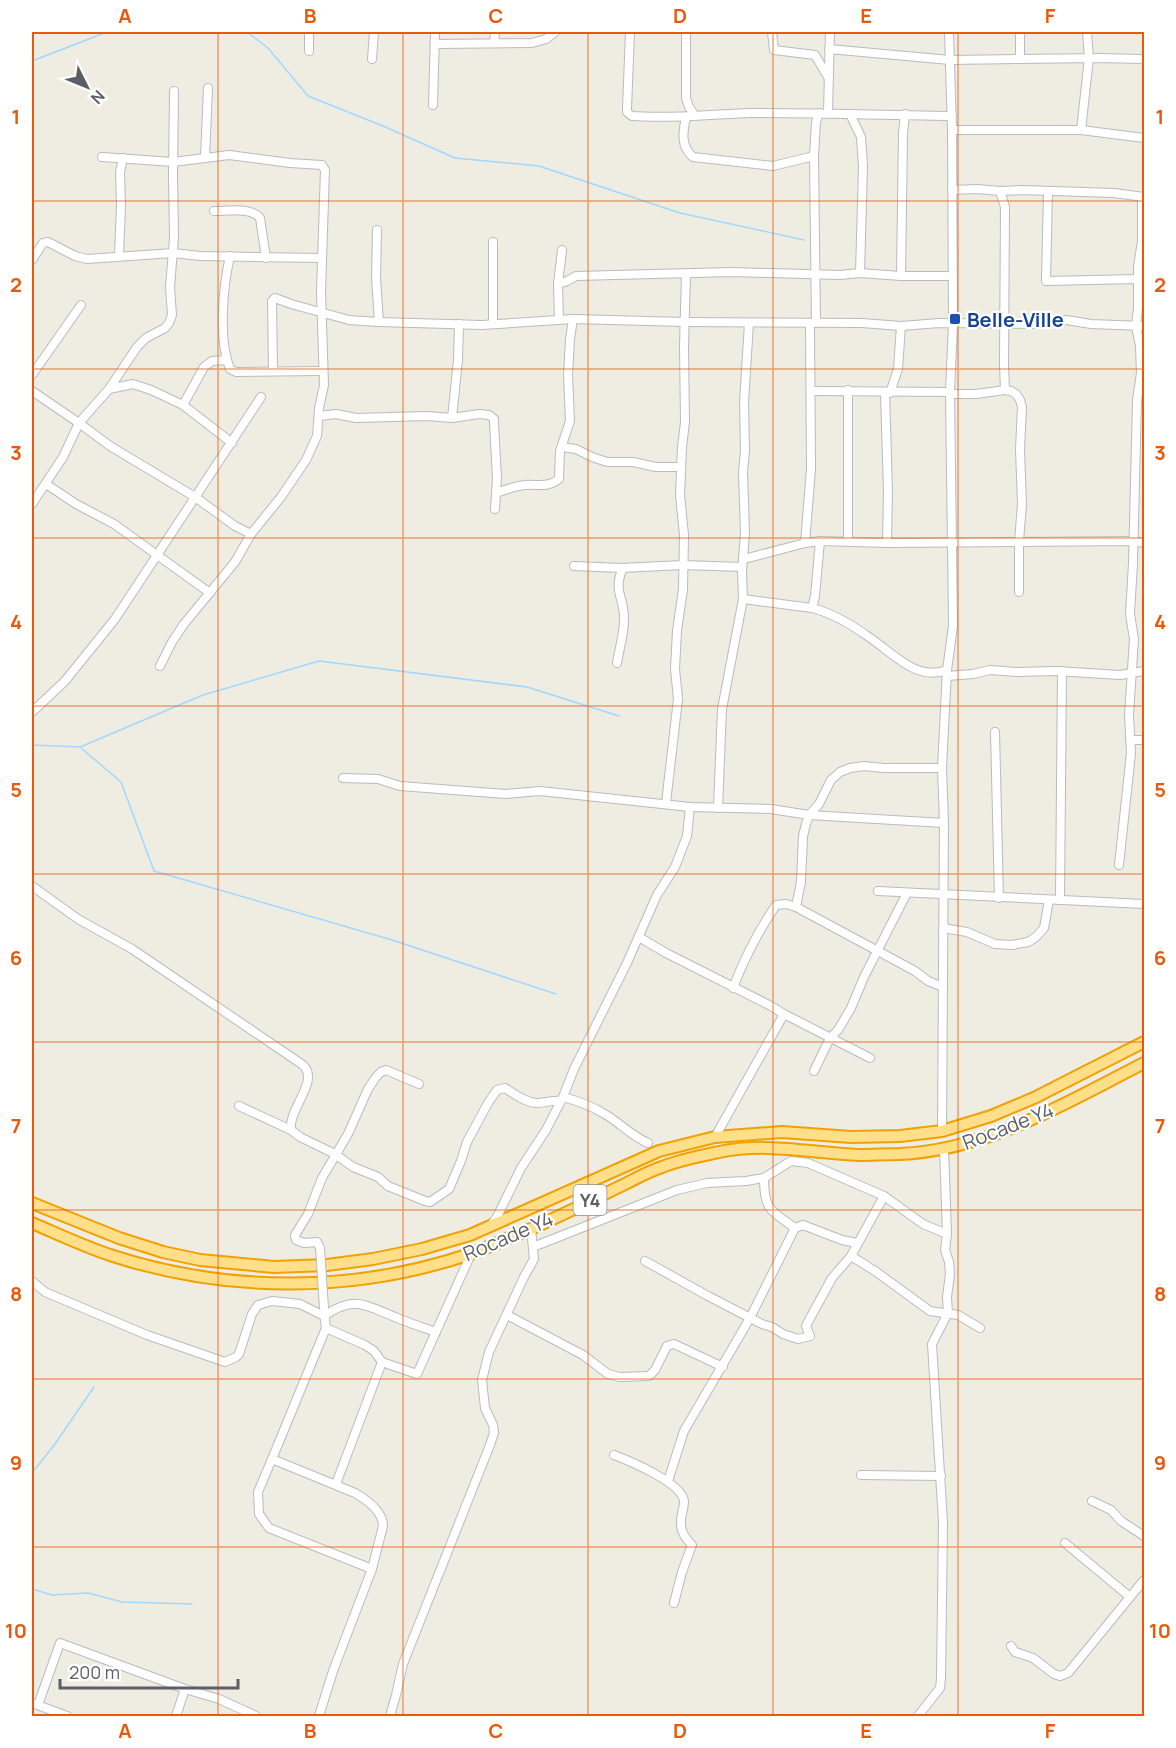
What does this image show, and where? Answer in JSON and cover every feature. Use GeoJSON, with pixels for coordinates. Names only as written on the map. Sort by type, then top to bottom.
{"type":"FeatureCollection","features":[{"type":"Feature","properties":{"kind":"highway","name":"Rocade Y4"},"geometry":{"type":"LineString","coordinates":[[32,1203],[119,1238],[163,1252],[200,1260],[274,1267],[327,1265],[373,1259],[470,1236],[659,1151],[715,1137],[782,1132],[851,1137],[900,1136],[942,1131],[991,1116],[1034,1098],[1144,1042]]}},
{"type":"Feature","properties":{"kind":"highway","name":"Rocade Y4"},"geometry":{"type":"LineString","coordinates":[[32,1223],[111,1255],[198,1277],[277,1284],[378,1277],[427,1267],[471,1254],[663,1166],[722,1152],[774,1147],[859,1155],[903,1154],[944,1149],[996,1135],[1144,1063]]}},
{"type":"Feature","properties":{"kind":"street"},"geometry":{"type":"LineString","coordinates":[[309,32],[309,51]]}},
{"type":"Feature","properties":{"kind":"street"},"geometry":{"type":"LineString","coordinates":[[372,59],[374,32]]}},
{"type":"Feature","properties":{"kind":"street"},"geometry":{"type":"LineString","coordinates":[[434,105],[435,32]]}},
{"type":"Feature","properties":{"kind":"street"},"geometry":{"type":"LineString","coordinates":[[494,44],[495,32]]}},
{"type":"Feature","properties":{"kind":"street"},"geometry":{"type":"LineString","coordinates":[[435,44],[532,44],[546,39],[555,32]]}},
{"type":"Feature","properties":{"kind":"street"},"geometry":{"type":"LineString","coordinates":[[630,32],[627,112],[632,116],[686,117],[819,113],[952,116]]}},
{"type":"Feature","properties":{"kind":"street"},"geometry":{"type":"LineString","coordinates":[[686,32],[686,98],[695,116]]}},
{"type":"Feature","properties":{"kind":"street"},"geometry":{"type":"LineString","coordinates":[[772,32],[774,50],[815,55],[828,77]]}},
{"type":"Feature","properties":{"kind":"street"},"geometry":{"type":"LineString","coordinates":[[828,113],[830,32]]}},
{"type":"Feature","properties":{"kind":"street"},"geometry":{"type":"LineString","coordinates":[[942,1131],[944,824],[942,768],[947,673],[953,626],[950,393],[953,323],[952,116],[949,32]]}},
{"type":"Feature","properties":{"kind":"street"},"geometry":{"type":"LineString","coordinates":[[1020,32],[1020,59]]}},
{"type":"Feature","properties":{"kind":"street"},"geometry":{"type":"LineString","coordinates":[[1081,130],[1089,58],[1087,32]]}},
{"type":"Feature","properties":{"kind":"street"},"geometry":{"type":"LineString","coordinates":[[829,50],[950,60],[1144,59]]}},
{"type":"Feature","properties":{"kind":"street"},"geometry":{"type":"LineString","coordinates":[[205,158],[208,88]]}},
{"type":"Feature","properties":{"kind":"street"},"geometry":{"type":"LineString","coordinates":[[32,504],[63,457],[79,423],[109,389],[142,341],[159,332],[169,323],[172,315],[170,274],[174,231],[174,91]]}},
{"type":"Feature","properties":{"kind":"street"},"geometry":{"type":"LineString","coordinates":[[806,543],[811,469],[811,391],[816,274],[814,156],[816,122],[819,113]]}},
{"type":"Feature","properties":{"kind":"street"},"geometry":{"type":"LineString","coordinates":[[850,114],[861,136],[863,166],[860,273]]}},
{"type":"Feature","properties":{"kind":"street"},"geometry":{"type":"LineString","coordinates":[[901,276],[905,114]]}},
{"type":"Feature","properties":{"kind":"street"},"geometry":{"type":"LineString","coordinates":[[686,117],[685,147],[693,157],[773,166],[814,156]]}},
{"type":"Feature","properties":{"kind":"street"},"geometry":{"type":"LineString","coordinates":[[952,130],[1081,130],[1144,138]]}},
{"type":"Feature","properties":{"kind":"street"},"geometry":{"type":"LineString","coordinates":[[102,157],[173,162],[230,155],[324,167],[322,258],[324,390],[319,408],[317,436],[306,460],[281,497],[251,534],[235,562],[184,624],[160,666]]}},
{"type":"Feature","properties":{"kind":"street"},"geometry":{"type":"LineString","coordinates":[[118,255],[121,206],[120,171],[123,158]]}},
{"type":"Feature","properties":{"kind":"street"},"geometry":{"type":"LineString","coordinates":[[952,190],[1114,193],[1143,198],[1138,279],[1142,384],[1135,464],[1130,614],[1134,639],[1129,715],[1132,740],[1119,865]]}},
{"type":"Feature","properties":{"kind":"street"},"geometry":{"type":"LineString","coordinates":[[1000,191],[1005,207],[1005,390]]}},
{"type":"Feature","properties":{"kind":"street"},"geometry":{"type":"LineString","coordinates":[[1048,191],[1046,281],[1138,279]]}},
{"type":"Feature","properties":{"kind":"street"},"geometry":{"type":"LineString","coordinates":[[214,211],[257,214],[260,218],[266,258]]}},
{"type":"Feature","properties":{"kind":"street"},"geometry":{"type":"LineString","coordinates":[[377,230],[376,278],[379,322]]}},
{"type":"Feature","properties":{"kind":"street"},"geometry":{"type":"LineString","coordinates":[[32,260],[43,243],[48,242],[75,256],[87,259],[118,255],[173,253],[200,256],[322,258]]}},
{"type":"Feature","properties":{"kind":"street"},"geometry":{"type":"LineString","coordinates":[[493,242],[493,323]]}},
{"type":"Feature","properties":{"kind":"street"},"geometry":{"type":"LineString","coordinates":[[559,320],[558,284],[562,249]]}},
{"type":"Feature","properties":{"kind":"street"},"geometry":{"type":"LineString","coordinates":[[230,256],[224,285],[223,320],[228,366],[232,371],[323,371]]}},
{"type":"Feature","properties":{"kind":"street"},"geometry":{"type":"LineString","coordinates":[[558,284],[576,276],[732,272],[952,276]]}},
{"type":"Feature","properties":{"kind":"street"},"geometry":{"type":"LineString","coordinates":[[666,803],[678,699],[675,669],[684,536],[680,495],[685,422],[686,274]]}},
{"type":"Feature","properties":{"kind":"street"},"geometry":{"type":"LineString","coordinates":[[273,371],[272,301],[275,298],[349,320],[379,322],[527,323],[573,318],[685,322],[862,323],[901,326],[953,323],[1036,324],[1066,320],[1091,324],[1140,326]]}},
{"type":"Feature","properties":{"kind":"street"},"geometry":{"type":"LineString","coordinates":[[32,375],[81,305]]}},
{"type":"Feature","properties":{"kind":"street"},"geometry":{"type":"LineString","coordinates":[[496,493],[526,485],[554,483],[559,478],[559,458],[570,422],[568,375],[573,318]]}},
{"type":"Feature","properties":{"kind":"street"},"geometry":{"type":"LineString","coordinates":[[717,808],[722,708],[743,598],[744,402],[749,323]]}},
{"type":"Feature","properties":{"kind":"street"},"geometry":{"type":"LineString","coordinates":[[452,418],[459,324]]}},
{"type":"Feature","properties":{"kind":"street"},"geometry":{"type":"LineString","coordinates":[[887,543],[888,393],[898,369],[901,326]]}},
{"type":"Feature","properties":{"kind":"street"},"geometry":{"type":"LineString","coordinates":[[183,405],[204,367],[212,361],[227,360]]}},
{"type":"Feature","properties":{"kind":"street"},"geometry":{"type":"LineString","coordinates":[[109,389],[133,384],[151,390],[183,405],[232,443]]}},
{"type":"Feature","properties":{"kind":"street"},"geometry":{"type":"LineString","coordinates":[[848,390],[848,541]]}},
{"type":"Feature","properties":{"kind":"street"},"geometry":{"type":"LineString","coordinates":[[811,391],[976,394],[1011,390],[1016,394],[1022,407],[1019,592]]}},
{"type":"Feature","properties":{"kind":"street"},"geometry":{"type":"LineString","coordinates":[[32,391],[110,446],[251,534]]}},
{"type":"Feature","properties":{"kind":"street"},"geometry":{"type":"LineString","coordinates":[[32,712],[65,681],[115,619],[261,397]]}},
{"type":"Feature","properties":{"kind":"street"},"geometry":{"type":"LineString","coordinates":[[320,416],[336,414],[356,418],[452,418],[479,414],[489,415],[494,419],[497,478],[495,509]]}},
{"type":"Feature","properties":{"kind":"street"},"geometry":{"type":"LineString","coordinates":[[562,447],[576,449],[607,462],[681,467]]}},
{"type":"Feature","properties":{"kind":"street"},"geometry":{"type":"LineString","coordinates":[[46,484],[76,504],[114,524],[210,593]]}},
{"type":"Feature","properties":{"kind":"street"},"geometry":{"type":"LineString","coordinates":[[574,566],[623,568],[743,563],[806,543],[820,541],[952,543],[1133,541],[1144,543]]}},
{"type":"Feature","properties":{"kind":"street"},"geometry":{"type":"LineString","coordinates":[[812,608],[820,541]]}},
{"type":"Feature","properties":{"kind":"street"},"geometry":{"type":"LineString","coordinates":[[617,663],[624,615],[617,585],[623,568]]}},
{"type":"Feature","properties":{"kind":"street"},"geometry":{"type":"LineString","coordinates":[[743,598],[812,608],[843,620],[866,634],[901,661],[918,671],[932,674],[973,674],[990,670],[1120,675],[1144,672]]}},
{"type":"Feature","properties":{"kind":"street"},"geometry":{"type":"LineString","coordinates":[[1060,900],[1062,671]]}},
{"type":"Feature","properties":{"kind":"street"},"geometry":{"type":"LineString","coordinates":[[995,732],[999,898]]}},
{"type":"Feature","properties":{"kind":"street"},"geometry":{"type":"LineString","coordinates":[[1132,740],[1144,740]]}},
{"type":"Feature","properties":{"kind":"street"},"geometry":{"type":"LineString","coordinates":[[796,908],[801,882],[802,836],[809,815],[819,804],[831,780],[840,772],[864,766],[942,768]]}},
{"type":"Feature","properties":{"kind":"street"},"geometry":{"type":"LineString","coordinates":[[343,778],[378,779],[400,786],[506,794],[540,791],[690,807],[771,809],[809,815],[944,824]]}},
{"type":"Feature","properties":{"kind":"street"},"geometry":{"type":"LineString","coordinates":[[489,1227],[497,1217],[521,1168],[546,1130],[657,896],[675,867],[687,836],[690,807]]}},
{"type":"Feature","properties":{"kind":"street"},"geometry":{"type":"LineString","coordinates":[[32,886],[78,919],[132,949],[308,1069],[308,1083],[292,1118],[291,1130]]}},
{"type":"Feature","properties":{"kind":"street"},"geometry":{"type":"LineString","coordinates":[[878,891],[1144,904]]}},
{"type":"Feature","properties":{"kind":"street"},"geometry":{"type":"LineString","coordinates":[[814,1071],[830,1038],[838,1030],[851,1008],[907,893]]}},
{"type":"Feature","properties":{"kind":"street"},"geometry":{"type":"LineString","coordinates":[[943,928],[967,932],[994,944],[1012,945],[1028,942],[1044,928],[1049,900]]}},
{"type":"Feature","properties":{"kind":"street"},"geometry":{"type":"LineString","coordinates":[[733,988],[745,959],[776,905],[786,904],[943,987]]}},
{"type":"Feature","properties":{"kind":"street"},"geometry":{"type":"LineString","coordinates":[[639,937],[870,1058]]}},
{"type":"Feature","properties":{"kind":"street"},"geometry":{"type":"LineString","coordinates":[[715,1137],[784,1014]]}},
{"type":"Feature","properties":{"kind":"street"},"geometry":{"type":"LineString","coordinates":[[372,1569],[269,1528],[259,1514],[258,1492],[326,1328],[320,1248],[317,1242],[299,1242],[295,1235],[308,1214],[322,1178],[348,1134],[368,1089],[381,1072],[391,1071],[419,1084]]}},
{"type":"Feature","properties":{"kind":"street"},"geometry":{"type":"LineString","coordinates":[[239,1106],[291,1130],[300,1137],[335,1154],[353,1167],[378,1177],[396,1190],[425,1202],[430,1202],[449,1189],[467,1142],[497,1090],[505,1088],[520,1097],[536,1102],[562,1099],[590,1106],[648,1143]]}},
{"type":"Feature","properties":{"kind":"street"},"geometry":{"type":"LineString","coordinates":[[918,1716],[940,1688],[941,1679],[943,1522],[932,1344],[948,1313],[950,1274],[945,1250],[947,1234],[944,1149]]}},
{"type":"Feature","properties":{"kind":"street"},"geometry":{"type":"LineString","coordinates":[[534,1247],[677,1190],[707,1184],[764,1178],[791,1161],[808,1163],[884,1196],[923,1224],[947,1234]]}},
{"type":"Feature","properties":{"kind":"street"},"geometry":{"type":"LineString","coordinates":[[764,1178],[764,1194],[770,1210],[795,1227]]}},
{"type":"Feature","properties":{"kind":"street"},"geometry":{"type":"LineString","coordinates":[[645,1261],[791,1338],[810,1336],[806,1326],[808,1322],[832,1278],[851,1256],[884,1196]]}},
{"type":"Feature","properties":{"kind":"street"},"geometry":{"type":"LineString","coordinates":[[668,1481],[684,1431],[750,1318],[795,1227],[803,1224],[842,1240],[857,1243]]}},
{"type":"Feature","properties":{"kind":"street"},"geometry":{"type":"LineString","coordinates":[[390,1716],[403,1664],[494,1433],[485,1408],[482,1380],[489,1352],[534,1259],[531,1228]]}},
{"type":"Feature","properties":{"kind":"street"},"geometry":{"type":"LineString","coordinates":[[326,1328],[365,1345],[374,1351],[382,1362],[417,1374],[471,1254]]}},
{"type":"Feature","properties":{"kind":"street"},"geometry":{"type":"LineString","coordinates":[[851,1256],[930,1311],[958,1315],[980,1328]]}},
{"type":"Feature","properties":{"kind":"street"},"geometry":{"type":"LineString","coordinates":[[32,1281],[45,1292],[147,1335],[225,1362],[236,1358],[239,1354],[252,1314],[258,1305],[272,1301],[300,1304],[324,1312],[351,1303],[363,1303],[436,1332]]}},
{"type":"Feature","properties":{"kind":"street"},"geometry":{"type":"LineString","coordinates":[[507,1315],[583,1355],[608,1374],[620,1377],[650,1376],[667,1346],[674,1344],[723,1367]]}},
{"type":"Feature","properties":{"kind":"street"},"geometry":{"type":"LineString","coordinates":[[336,1484],[382,1362]]}},
{"type":"Feature","properties":{"kind":"street"},"geometry":{"type":"LineString","coordinates":[[614,1455],[635,1463],[668,1481],[681,1494],[684,1501],[681,1525],[692,1545],[674,1603]]}},
{"type":"Feature","properties":{"kind":"street"},"geometry":{"type":"LineString","coordinates":[[272,1459],[336,1484],[365,1499],[383,1520],[381,1540],[372,1569],[333,1671],[319,1716]]}},
{"type":"Feature","properties":{"kind":"street"},"geometry":{"type":"LineString","coordinates":[[861,1474],[941,1476]]}},
{"type":"Feature","properties":{"kind":"street"},"geometry":{"type":"LineString","coordinates":[[1092,1501],[1111,1510],[1121,1521],[1144,1536]]}},
{"type":"Feature","properties":{"kind":"street"},"geometry":{"type":"LineString","coordinates":[[1065,1543],[1130,1597]]}},
{"type":"Feature","properties":{"kind":"street"},"geometry":{"type":"LineString","coordinates":[[1011,1646],[1015,1652],[1032,1658],[1054,1674],[1060,1676],[1068,1673],[1144,1580]]}},
{"type":"Feature","properties":{"kind":"street"},"geometry":{"type":"LineString","coordinates":[[67,1716],[35,1704],[60,1643],[185,1689],[219,1699],[256,1716]]}},
{"type":"Feature","properties":{"kind":"street"},"geometry":{"type":"LineString","coordinates":[[176,1716],[185,1689]]}},
{"type":"Feature","properties":{"kind":"waterway"},"geometry":{"type":"LineString","coordinates":[[32,61],[107,32]]}},
{"type":"Feature","properties":{"kind":"waterway"},"geometry":{"type":"LineString","coordinates":[[247,32],[268,48],[308,96],[455,158],[539,166],[680,213],[804,240]]}},
{"type":"Feature","properties":{"kind":"waterway"},"geometry":{"type":"LineString","coordinates":[[32,745],[80,747],[203,695],[319,661],[527,687],[619,716]]}},
{"type":"Feature","properties":{"kind":"waterway"},"geometry":{"type":"LineString","coordinates":[[81,748],[121,782],[154,871],[392,940],[556,994]]}},
{"type":"Feature","properties":{"kind":"waterway"},"geometry":{"type":"LineString","coordinates":[[32,1473],[94,1387]]}},
{"type":"Feature","properties":{"kind":"waterway"},"geometry":{"type":"LineString","coordinates":[[32,1589],[52,1595],[88,1593],[122,1602],[192,1604]]}},
{"type":"Feature","properties":{"kind":"place","name":"Belle-Ville"},"geometry":{"type":"Point","coordinates":[955,319]}}]}
